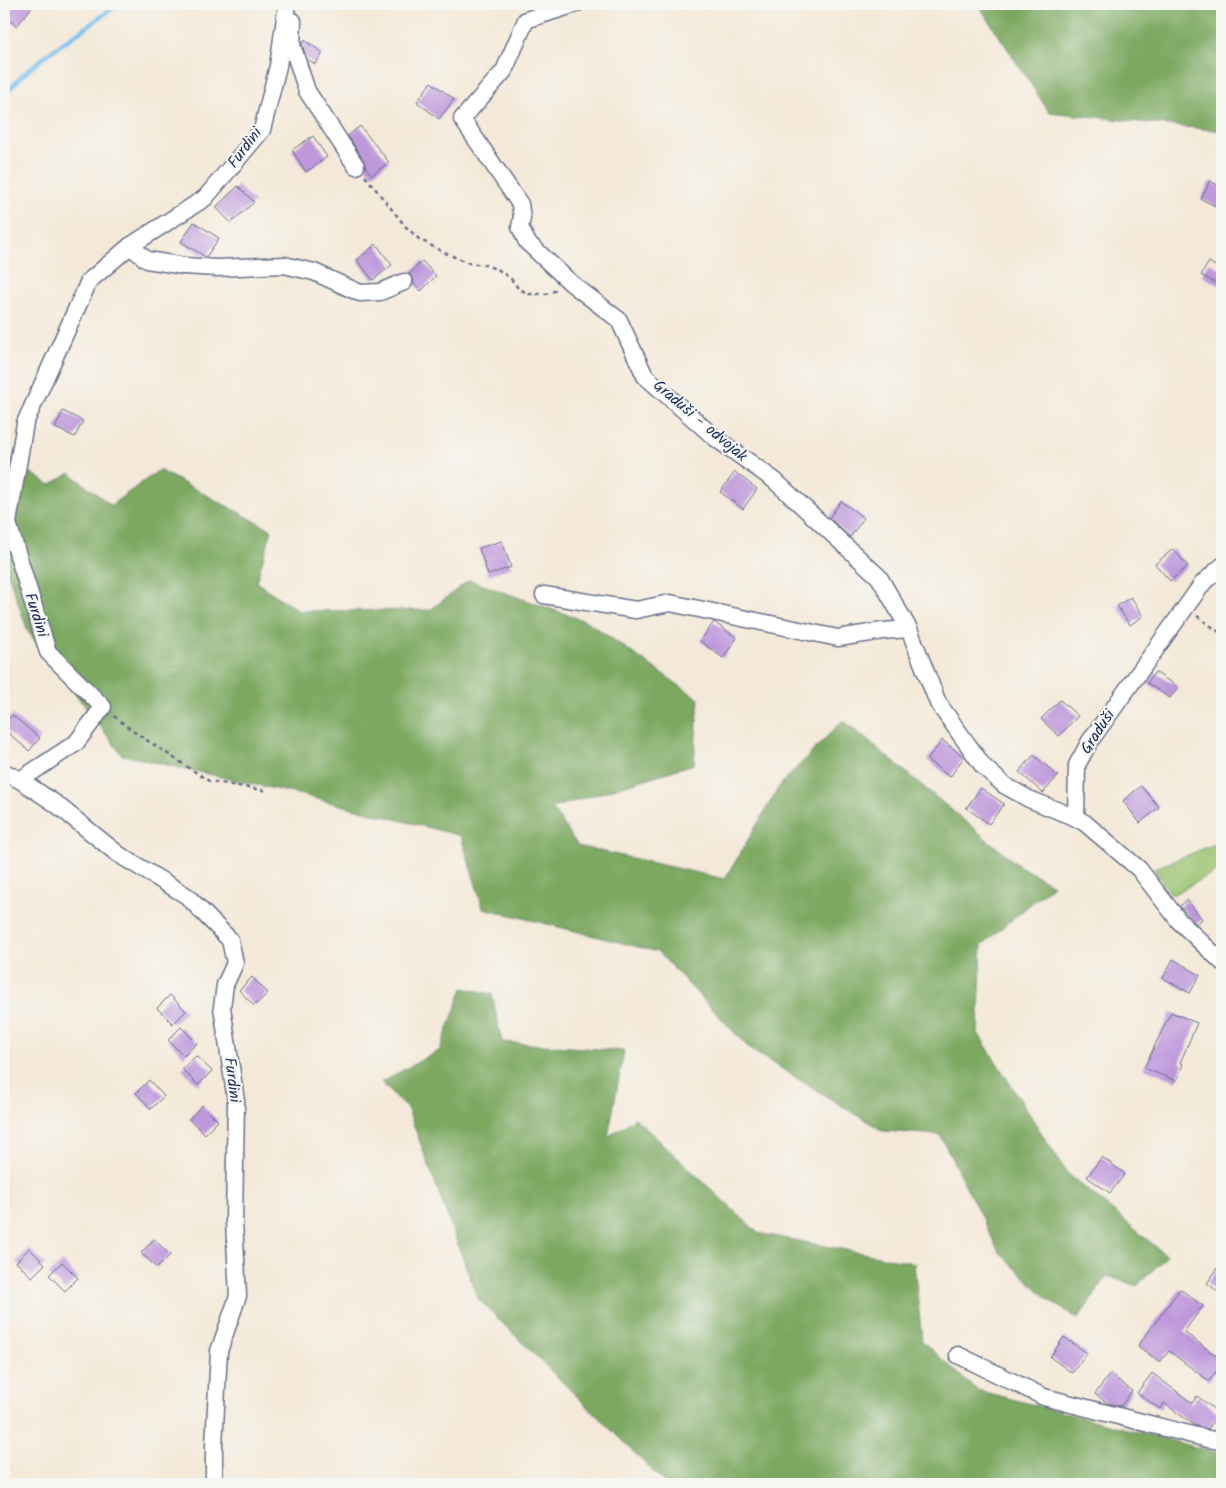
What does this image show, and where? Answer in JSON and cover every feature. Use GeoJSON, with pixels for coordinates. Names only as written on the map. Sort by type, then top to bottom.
{"type":"FeatureCollection","features":[{"type":"Feature","properties":{"kind":"street","name":"Furdini"},"geometry":{"type":"LineString","coordinates":[[103,707],[48,652],[8,523],[25,423],[89,281],[130,246],[205,198],[262,130],[278,66],[287,4]]}},
{"type":"Feature","properties":{"kind":"street"},"geometry":{"type":"LineString","coordinates":[[293,4],[292,45],[307,91],[356,166]]}},
{"type":"Feature","properties":{"kind":"street","name":"Graduši - odvojak"},"geometry":{"type":"LineString","coordinates":[[576,4],[526,20],[504,71],[462,119],[520,204],[522,218],[520,227],[527,242],[571,283],[618,320],[645,376],[714,437],[774,480],[879,577],[909,629],[938,703],[983,766],[1004,785],[1029,799],[1076,818]]}},
{"type":"Feature","properties":{"kind":"street"},"geometry":{"type":"LineString","coordinates":[[130,246],[147,260],[184,266],[216,268],[292,267],[314,272],[360,293],[380,292],[404,282]]}},
{"type":"Feature","properties":{"kind":"street","name":"Graduši"},"geometry":{"type":"LineString","coordinates":[[1076,818],[1077,765],[1090,741],[1204,583],[1222,566]]}},
{"type":"Feature","properties":{"kind":"street"},"geometry":{"type":"LineString","coordinates":[[544,595],[636,610],[670,603],[838,638],[909,629]]}},
{"type":"Feature","properties":{"kind":"street"},"geometry":{"type":"LineString","coordinates":[[20,780],[76,743],[103,707]]}},
{"type":"Feature","properties":{"kind":"street","name":"Furdini"},"geometry":{"type":"LineString","coordinates":[[4,772],[20,780],[56,804],[118,854],[187,896],[230,940],[235,963],[225,985],[222,1007],[236,1101],[234,1221],[238,1296],[218,1351],[214,1484]]}},
{"type":"Feature","properties":{"kind":"street"},"geometry":{"type":"LineString","coordinates":[[1076,818],[1085,823],[1139,869],[1180,921],[1222,962]]}},
{"type":"Feature","properties":{"kind":"street"},"geometry":{"type":"LineString","coordinates":[[958,1354],[1044,1397],[1222,1441]]}},
{"type":"Feature","properties":{"kind":"path"},"geometry":{"type":"LineString","coordinates":[[356,166],[406,227],[419,239],[469,264],[485,264],[499,270],[511,278],[518,288],[530,294],[546,294]]}},
{"type":"Feature","properties":{"kind":"path"},"geometry":{"type":"LineString","coordinates":[[1186,608],[1222,634]]}},
{"type":"Feature","properties":{"kind":"path"},"geometry":{"type":"LineString","coordinates":[[103,707],[133,731],[209,781],[268,791]]}},
{"type":"Feature","properties":{"kind":"green space"},"geometry":{"type":"Polygon","coordinates":[[[978,4],[1222,4],[1222,131],[1049,112],[978,4]]]}},
{"type":"Feature","properties":{"kind":"green space"},"geometry":{"type":"Polygon","coordinates":[[[4,455],[50,485],[70,473],[111,505],[159,470],[272,530],[256,582],[299,611],[430,610],[469,580],[588,622],[699,699],[694,764],[552,808],[578,846],[725,879],[780,785],[843,720],[1018,865],[1053,885],[982,945],[978,1033],[1067,1173],[1167,1256],[1137,1286],[1107,1276],[1078,1319],[1045,1297],[999,1252],[940,1135],[883,1131],[751,1050],[658,952],[483,908],[461,836],[302,795],[122,755],[28,632],[4,562],[4,455]]]}},
{"type":"Feature","properties":{"kind":"green space"},"geometry":{"type":"Polygon","coordinates":[[[1222,841],[1222,868],[1172,895],[1153,869],[1222,841]]]}},
{"type":"Feature","properties":{"kind":"green space"},"geometry":{"type":"Polygon","coordinates":[[[463,988],[492,994],[502,1042],[624,1051],[608,1137],[635,1118],[758,1233],[914,1263],[922,1341],[977,1390],[1219,1453],[1222,1455],[1222,1484],[666,1484],[478,1299],[408,1110],[381,1082],[440,1050],[463,988]]]}},
{"type":"Feature","properties":{"kind":"building"},"geometry":{"type":"Polygon","coordinates":[[[4,4],[34,4],[17,26],[4,16],[4,4]]]}},
{"type":"Feature","properties":{"kind":"building"},"geometry":{"type":"Polygon","coordinates":[[[304,40],[323,53],[315,64],[307,59],[302,44],[304,40]]]}},
{"type":"Feature","properties":{"kind":"building"},"geometry":{"type":"Polygon","coordinates":[[[431,82],[454,99],[439,119],[417,102],[431,82]]]}},
{"type":"Feature","properties":{"kind":"building"},"geometry":{"type":"Polygon","coordinates":[[[360,126],[389,162],[372,175],[348,136],[360,126]]]}},
{"type":"Feature","properties":{"kind":"building"},"geometry":{"type":"Polygon","coordinates":[[[313,136],[327,157],[306,172],[292,150],[313,136]]]}},
{"type":"Feature","properties":{"kind":"building"},"geometry":{"type":"Polygon","coordinates":[[[1210,181],[1222,187],[1222,209],[1201,199],[1210,181]]]}},
{"type":"Feature","properties":{"kind":"building"},"geometry":{"type":"Polygon","coordinates":[[[238,186],[254,202],[231,223],[216,207],[238,186]]]}},
{"type":"Feature","properties":{"kind":"building"},"geometry":{"type":"Polygon","coordinates":[[[194,222],[219,238],[206,257],[181,242],[194,222]]]}},
{"type":"Feature","properties":{"kind":"building"},"geometry":{"type":"Polygon","coordinates":[[[376,244],[392,265],[373,280],[357,260],[376,244]]]}},
{"type":"Feature","properties":{"kind":"building"},"geometry":{"type":"Polygon","coordinates":[[[422,261],[436,276],[421,291],[414,284],[413,278],[409,274],[422,261]]]}},
{"type":"Feature","properties":{"kind":"building"},"geometry":{"type":"Polygon","coordinates":[[[1209,262],[1222,270],[1222,287],[1201,275],[1209,262]]]}},
{"type":"Feature","properties":{"kind":"building"},"geometry":{"type":"Polygon","coordinates":[[[63,411],[83,421],[75,437],[55,428],[63,411]]]}},
{"type":"Feature","properties":{"kind":"building"},"geometry":{"type":"Polygon","coordinates":[[[735,472],[757,489],[743,509],[720,492],[735,472]]]}},
{"type":"Feature","properties":{"kind":"building"},"geometry":{"type":"Polygon","coordinates":[[[841,501],[864,518],[850,537],[829,518],[841,501]]]}},
{"type":"Feature","properties":{"kind":"building"},"geometry":{"type":"Polygon","coordinates":[[[502,541],[511,567],[488,575],[479,548],[502,541]]]}},
{"type":"Feature","properties":{"kind":"building"},"geometry":{"type":"Polygon","coordinates":[[[1173,549],[1188,566],[1170,581],[1155,564],[1173,549]]]}},
{"type":"Feature","properties":{"kind":"building"},"geometry":{"type":"Polygon","coordinates":[[[1131,597],[1143,616],[1130,625],[1117,606],[1131,597]]]}},
{"type":"Feature","properties":{"kind":"building"},"geometry":{"type":"Polygon","coordinates":[[[714,622],[737,638],[723,658],[700,641],[714,622]]]}},
{"type":"Feature","properties":{"kind":"building"},"geometry":{"type":"Polygon","coordinates":[[[1155,672],[1178,687],[1170,698],[1147,683],[1155,672]]]}},
{"type":"Feature","properties":{"kind":"building"},"geometry":{"type":"Polygon","coordinates":[[[1060,700],[1078,716],[1059,736],[1041,719],[1060,700]]]}},
{"type":"Feature","properties":{"kind":"building"},"geometry":{"type":"Polygon","coordinates":[[[12,715],[40,738],[29,751],[4,729],[4,725],[12,715]]]}},
{"type":"Feature","properties":{"kind":"building"},"geometry":{"type":"Polygon","coordinates":[[[942,740],[964,757],[950,777],[927,760],[942,740]]]}},
{"type":"Feature","properties":{"kind":"building"},"geometry":{"type":"Polygon","coordinates":[[[1034,755],[1058,776],[1043,793],[1019,772],[1034,755]]]}},
{"type":"Feature","properties":{"kind":"building"},"geometry":{"type":"Polygon","coordinates":[[[1141,786],[1159,807],[1140,823],[1123,801],[1141,786]]]}},
{"type":"Feature","properties":{"kind":"building"},"geometry":{"type":"Polygon","coordinates":[[[981,788],[1004,804],[989,824],[966,808],[981,788]]]}},
{"type":"Feature","properties":{"kind":"building"},"geometry":{"type":"Polygon","coordinates":[[[1187,900],[1202,919],[1196,924],[1180,906],[1187,900]]]}},
{"type":"Feature","properties":{"kind":"building"},"geometry":{"type":"Polygon","coordinates":[[[1173,959],[1200,975],[1190,993],[1163,978],[1173,959]]]}},
{"type":"Feature","properties":{"kind":"building"},"geometry":{"type":"Polygon","coordinates":[[[252,977],[268,993],[254,1006],[239,990],[252,977]]]}},
{"type":"Feature","properties":{"kind":"building"},"geometry":{"type":"Polygon","coordinates":[[[170,995],[186,1011],[173,1024],[157,1008],[170,995]]]}},
{"type":"Feature","properties":{"kind":"building"},"geometry":{"type":"Polygon","coordinates":[[[1171,1012],[1197,1023],[1180,1063],[1183,1064],[1177,1081],[1144,1068],[1171,1012]]]}},
{"type":"Feature","properties":{"kind":"building"},"geometry":{"type":"Polygon","coordinates":[[[181,1027],[197,1043],[184,1056],[168,1040],[181,1027]]]}},
{"type":"Feature","properties":{"kind":"building"},"geometry":{"type":"Polygon","coordinates":[[[196,1056],[212,1071],[198,1085],[182,1069],[196,1056]]]}},
{"type":"Feature","properties":{"kind":"building"},"geometry":{"type":"Polygon","coordinates":[[[149,1080],[164,1096],[151,1109],[136,1093],[149,1080]]]}},
{"type":"Feature","properties":{"kind":"building"},"geometry":{"type":"Polygon","coordinates":[[[202,1105],[218,1121],[205,1134],[189,1119],[202,1105]]]}},
{"type":"Feature","properties":{"kind":"building"},"geometry":{"type":"Polygon","coordinates":[[[1102,1157],[1125,1174],[1110,1193],[1087,1177],[1102,1157]]]}},
{"type":"Feature","properties":{"kind":"building"},"geometry":{"type":"Polygon","coordinates":[[[154,1239],[170,1255],[157,1268],[141,1253],[154,1239]]]}},
{"type":"Feature","properties":{"kind":"building"},"geometry":{"type":"Polygon","coordinates":[[[29,1248],[45,1264],[32,1277],[16,1262],[29,1248]]]}},
{"type":"Feature","properties":{"kind":"building"},"geometry":{"type":"Polygon","coordinates":[[[62,1262],[78,1278],[65,1291],[49,1275],[62,1262]]]}},
{"type":"Feature","properties":{"kind":"building"},"geometry":{"type":"Polygon","coordinates":[[[1222,1262],[1222,1295],[1207,1283],[1222,1262]]]}},
{"type":"Feature","properties":{"kind":"building"},"geometry":{"type":"Polygon","coordinates":[[[1180,1289],[1203,1306],[1184,1332],[1222,1360],[1222,1363],[1209,1381],[1169,1351],[1160,1362],[1138,1346],[1180,1289]]]}},
{"type":"Feature","properties":{"kind":"building"},"geometry":{"type":"Polygon","coordinates":[[[1064,1337],[1087,1353],[1072,1373],[1050,1357],[1064,1337]]]}},
{"type":"Feature","properties":{"kind":"building"},"geometry":{"type":"Polygon","coordinates":[[[1152,1373],[1192,1403],[1197,1396],[1219,1413],[1208,1429],[1194,1425],[1164,1403],[1160,1409],[1137,1393],[1152,1373]]]}},
{"type":"Feature","properties":{"kind":"building"},"geometry":{"type":"Polygon","coordinates":[[[1110,1374],[1132,1391],[1121,1406],[1107,1403],[1095,1394],[1110,1374]]]}},
{"type":"Feature","properties":{"kind":"waterway"},"geometry":{"type":"LineString","coordinates":[[4,96],[29,69],[118,4]]}}]}
